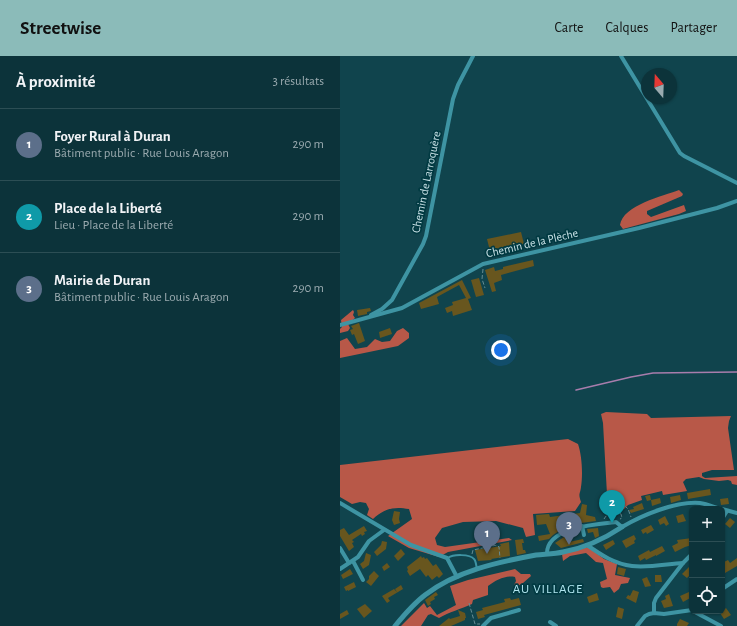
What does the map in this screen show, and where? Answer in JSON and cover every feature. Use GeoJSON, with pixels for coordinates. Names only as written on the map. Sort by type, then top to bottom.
{"type":"FeatureCollection","features":[{"type":"Feature","properties":{"kind":"street","name":"Chemin de Larroquère"},"geometry":{"type":"LineString","coordinates":[[366,318],[382,309],[392,300],[423,244],[426,236],[453,99],[460,80],[473,56]]}},
{"type":"Feature","properties":{"kind":"street"},"geometry":{"type":"LineString","coordinates":[[621,56],[680,153],[737,183]]}},
{"type":"Feature","properties":{"kind":"street","name":"Chemin de la Plèche"},"geometry":{"type":"LineString","coordinates":[[340,325],[402,308],[474,268],[484,264],[639,228],[717,208],[737,201]]}},
{"type":"Feature","properties":{"kind":"street"},"geometry":{"type":"LineString","coordinates":[[340,503],[410,545],[447,558],[457,577]]}},
{"type":"Feature","properties":{"kind":"street"},"geometry":{"type":"LineString","coordinates":[[395,626],[425,595],[457,577],[500,562],[563,552],[587,545],[606,538],[632,521],[648,513],[684,504],[700,503],[710,506]]}},
{"type":"Feature","properties":{"kind":"street"},"geometry":{"type":"LineString","coordinates":[[725,511],[737,514]]}},
{"type":"Feature","properties":{"kind":"street"},"geometry":{"type":"LineString","coordinates":[[547,554],[547,547],[552,540],[563,533],[582,526],[616,522],[622,527]]}},
{"type":"Feature","properties":{"kind":"street"},"geometry":{"type":"LineString","coordinates":[[582,526],[584,535]]}},
{"type":"Feature","properties":{"kind":"street"},"geometry":{"type":"LineString","coordinates":[[340,569],[351,562],[361,553],[369,541],[384,530]]}},
{"type":"Feature","properties":{"kind":"street"},"geometry":{"type":"LineString","coordinates":[[587,545],[604,556],[624,565],[634,566],[683,563]]}},
{"type":"Feature","properties":{"kind":"street"},"geometry":{"type":"LineString","coordinates":[[340,548],[363,580]]}},
{"type":"Feature","properties":{"kind":"street"},"geometry":{"type":"LineString","coordinates":[[654,613],[654,603],[656,598],[689,557]]}},
{"type":"Feature","properties":{"kind":"street"},"geometry":{"type":"LineString","coordinates":[[725,587],[737,579]]}},
{"type":"Feature","properties":{"kind":"street"},"geometry":{"type":"LineString","coordinates":[[482,626],[491,618],[519,610]]}},
{"type":"Feature","properties":{"kind":"street"},"geometry":{"type":"LineString","coordinates":[[637,626],[645,616],[654,613],[664,614],[689,610]]}},
{"type":"Feature","properties":{"kind":"street"},"geometry":{"type":"LineString","coordinates":[[699,614],[721,626]]}},
{"type":"Feature","properties":{"kind":"street"},"geometry":{"type":"LineString","coordinates":[[550,622],[556,626]]}},
{"type":"Feature","properties":{"kind":"lane"},"geometry":{"type":"LineString","coordinates":[[447,558],[454,555],[471,557],[474,559],[477,570]]}},
{"type":"Feature","properties":{"kind":"path"},"geometry":{"type":"LineString","coordinates":[[484,264],[482,279],[485,288]]}},
{"type":"Feature","properties":{"kind":"path"},"geometry":{"type":"LineString","coordinates":[[607,507],[624,505],[628,509],[632,521]]}},
{"type":"Feature","properties":{"kind":"path"},"geometry":{"type":"LineString","coordinates":[[601,524],[606,515],[619,513],[621,514],[622,518]]}},
{"type":"Feature","properties":{"kind":"path"},"geometry":{"type":"LineString","coordinates":[[471,557],[473,550],[497,545],[499,547],[500,562]]}},
{"type":"Feature","properties":{"kind":"path"},"geometry":{"type":"LineString","coordinates":[[469,603],[475,624],[482,626]]}},
{"type":"Feature","properties":{"kind":"shaded area"},"geometry":{"type":"Polygon","coordinates":[[[679,190],[683,194],[682,196],[647,211],[647,214],[651,217],[684,205],[686,211],[623,229],[620,225],[628,212],[636,207],[654,198],[679,190]]]}},
{"type":"Feature","properties":{"kind":"shaded area"},"geometry":{"type":"Polygon","coordinates":[[[353,310],[353,315],[355,318],[348,324],[350,328],[348,331],[340,333],[340,329],[342,327],[341,320],[353,310]]]}},
{"type":"Feature","properties":{"kind":"shaded area"},"geometry":{"type":"Polygon","coordinates":[[[403,328],[409,333],[409,338],[398,346],[340,358],[340,341],[347,338],[355,349],[367,347],[375,339],[382,342],[390,341],[397,331],[403,328]]]}},
{"type":"Feature","properties":{"kind":"shaded area"},"geometry":{"type":"Polygon","coordinates":[[[606,412],[647,414],[651,418],[731,416],[728,428],[734,470],[712,470],[702,473],[702,476],[705,478],[737,476],[737,485],[732,484],[731,481],[728,480],[719,481],[699,477],[686,479],[683,482],[687,491],[663,495],[662,491],[641,496],[642,500],[628,505],[624,509],[608,512],[603,423],[601,414],[606,412]]]}},
{"type":"Feature","properties":{"kind":"shaded area"},"geometry":{"type":"Polygon","coordinates":[[[568,439],[578,444],[582,465],[579,495],[581,502],[575,511],[533,514],[535,535],[526,537],[523,528],[496,521],[463,522],[442,528],[435,538],[437,545],[445,547],[509,538],[512,540],[448,552],[439,557],[409,548],[388,536],[412,519],[409,509],[389,509],[373,519],[367,515],[369,509],[366,503],[360,502],[352,504],[340,497],[340,465],[568,439]]]}},
{"type":"Feature","properties":{"kind":"shaded area"},"geometry":{"type":"Polygon","coordinates":[[[588,547],[604,559],[617,564],[615,575],[630,578],[628,583],[621,584],[619,589],[614,593],[610,587],[601,587],[600,582],[607,579],[603,563],[596,562],[586,553],[570,556],[563,561],[562,554],[588,547]]]}},
{"type":"Feature","properties":{"kind":"shaded area"},"geometry":{"type":"Polygon","coordinates":[[[515,569],[521,574],[530,574],[531,576],[516,587],[514,585],[516,581],[515,577],[501,578],[488,586],[488,595],[473,600],[472,604],[439,618],[431,614],[428,615],[421,626],[401,626],[424,603],[427,608],[430,606],[437,615],[456,605],[450,586],[468,580],[515,569]]]}},
{"type":"Feature","properties":{"kind":"building"},"geometry":{"type":"Polygon","coordinates":[[[521,232],[524,244],[490,251],[487,239],[521,232]]]}},
{"type":"Feature","properties":{"kind":"building"},"geometry":{"type":"Polygon","coordinates":[[[533,260],[534,266],[501,275],[502,280],[494,283],[496,291],[492,292],[485,270],[494,267],[495,271],[503,269],[503,267],[533,260]]]}},
{"type":"Feature","properties":{"kind":"building"},"geometry":{"type":"Polygon","coordinates":[[[479,278],[484,295],[476,297],[471,280],[479,278]]]}},
{"type":"Feature","properties":{"kind":"building"},"geometry":{"type":"Polygon","coordinates":[[[462,280],[471,298],[468,299],[472,310],[453,316],[452,311],[447,313],[445,308],[453,305],[452,302],[466,298],[459,285],[437,297],[439,304],[421,309],[419,303],[462,280]]]}},
{"type":"Feature","properties":{"kind":"building"},"geometry":{"type":"Polygon","coordinates":[[[370,308],[371,311],[367,312],[367,314],[358,316],[357,310],[370,308]]]}},
{"type":"Feature","properties":{"kind":"building"},"geometry":{"type":"Polygon","coordinates":[[[359,323],[365,341],[358,344],[354,334],[352,335],[350,330],[353,329],[351,326],[359,323]]]}},
{"type":"Feature","properties":{"kind":"building"},"geometry":{"type":"Polygon","coordinates":[[[390,328],[392,334],[380,338],[379,332],[390,328]]]}},
{"type":"Feature","properties":{"kind":"building"},"geometry":{"type":"Polygon","coordinates":[[[710,489],[711,495],[688,499],[687,493],[710,489]]]}},
{"type":"Feature","properties":{"kind":"building"},"geometry":{"type":"Polygon","coordinates":[[[650,495],[651,500],[647,501],[645,496],[650,495]]]}},
{"type":"Feature","properties":{"kind":"building"},"geometry":{"type":"Polygon","coordinates":[[[680,495],[681,500],[671,503],[670,497],[680,495]]]}},
{"type":"Feature","properties":{"kind":"building"},"geometry":{"type":"Polygon","coordinates":[[[660,498],[661,503],[652,506],[651,500],[660,498]]]}},
{"type":"Feature","properties":{"kind":"building"},"geometry":{"type":"Polygon","coordinates":[[[728,498],[729,504],[721,505],[720,499],[728,498]]]}},
{"type":"Feature","properties":{"kind":"building"},"geometry":{"type":"Polygon","coordinates":[[[642,503],[644,509],[631,513],[629,510],[634,509],[633,507],[642,503]]]}},
{"type":"Feature","properties":{"kind":"building"},"geometry":{"type":"Polygon","coordinates":[[[582,504],[587,505],[586,515],[595,517],[596,521],[573,525],[562,529],[549,539],[539,541],[538,536],[550,534],[546,524],[537,525],[536,515],[549,514],[550,517],[580,513],[582,504]]]}},
{"type":"Feature","properties":{"kind":"building"},"geometry":{"type":"Polygon","coordinates":[[[394,511],[400,512],[400,523],[394,525],[392,520],[394,511]]]}},
{"type":"Feature","properties":{"kind":"building"},"geometry":{"type":"Polygon","coordinates":[[[683,514],[686,521],[678,523],[676,516],[683,514]]]}},
{"type":"Feature","properties":{"kind":"building"},"geometry":{"type":"Polygon","coordinates":[[[665,516],[669,524],[666,526],[664,523],[660,525],[658,520],[665,516]]]}},
{"type":"Feature","properties":{"kind":"building"},"geometry":{"type":"Polygon","coordinates":[[[730,518],[735,522],[730,528],[725,524],[730,518]]]}},
{"type":"Feature","properties":{"kind":"building"},"geometry":{"type":"Polygon","coordinates":[[[651,525],[654,530],[647,534],[646,532],[643,534],[641,530],[651,525]]]}},
{"type":"Feature","properties":{"kind":"building"},"geometry":{"type":"Polygon","coordinates":[[[364,526],[367,531],[364,532],[365,534],[362,536],[361,534],[352,540],[354,542],[352,543],[354,547],[349,551],[340,536],[340,530],[344,528],[349,535],[364,526]]]}},
{"type":"Feature","properties":{"kind":"building"},"geometry":{"type":"Polygon","coordinates":[[[598,528],[599,536],[595,538],[593,532],[588,533],[587,529],[598,528]]]}},
{"type":"Feature","properties":{"kind":"building"},"geometry":{"type":"Polygon","coordinates":[[[567,535],[569,542],[583,539],[584,542],[561,548],[555,543],[567,535]]]}},
{"type":"Feature","properties":{"kind":"building"},"geometry":{"type":"Polygon","coordinates":[[[634,535],[636,539],[634,541],[635,543],[626,548],[622,541],[634,535]]]}},
{"type":"Feature","properties":{"kind":"building"},"geometry":{"type":"Polygon","coordinates":[[[689,538],[689,546],[675,552],[672,546],[678,543],[677,540],[689,538]]]}},
{"type":"Feature","properties":{"kind":"building"},"geometry":{"type":"Polygon","coordinates":[[[523,539],[523,550],[525,550],[526,553],[517,555],[515,540],[523,539]]]}},
{"type":"Feature","properties":{"kind":"building"},"geometry":{"type":"Polygon","coordinates":[[[613,540],[615,544],[606,550],[603,545],[613,540]]]}},
{"type":"Feature","properties":{"kind":"building"},"geometry":{"type":"Polygon","coordinates":[[[382,541],[387,542],[386,549],[377,556],[374,552],[381,545],[382,541]]]}},
{"type":"Feature","properties":{"kind":"building"},"geometry":{"type":"Polygon","coordinates":[[[509,542],[510,556],[478,561],[475,550],[501,546],[500,544],[509,542]]]}},
{"type":"Feature","properties":{"kind":"building"},"geometry":{"type":"Polygon","coordinates":[[[662,546],[665,551],[646,560],[645,558],[640,561],[638,556],[649,550],[650,552],[662,546]]]}},
{"type":"Feature","properties":{"kind":"building"},"geometry":{"type":"Polygon","coordinates":[[[401,549],[405,554],[398,561],[394,556],[401,549]]]}},
{"type":"Feature","properties":{"kind":"building"},"geometry":{"type":"Polygon","coordinates":[[[366,553],[371,555],[369,565],[363,569],[360,564],[364,561],[366,553]]]}},
{"type":"Feature","properties":{"kind":"building"},"geometry":{"type":"Polygon","coordinates":[[[421,556],[425,559],[427,558],[433,566],[436,564],[443,574],[439,578],[437,576],[432,580],[428,575],[426,577],[420,569],[410,576],[407,571],[407,567],[421,556]]]}},
{"type":"Feature","properties":{"kind":"building"},"geometry":{"type":"Polygon","coordinates":[[[737,558],[737,566],[725,573],[725,562],[728,560],[730,563],[737,558]]]}},
{"type":"Feature","properties":{"kind":"building"},"geometry":{"type":"Polygon","coordinates":[[[387,563],[390,567],[384,571],[382,567],[387,563]]]}},
{"type":"Feature","properties":{"kind":"building"},"geometry":{"type":"Polygon","coordinates":[[[618,567],[626,569],[624,576],[617,574],[618,567]]]}},
{"type":"Feature","properties":{"kind":"building"},"geometry":{"type":"Polygon","coordinates":[[[689,567],[689,576],[687,578],[682,574],[689,567]]]}},
{"type":"Feature","properties":{"kind":"building"},"geometry":{"type":"Polygon","coordinates":[[[350,569],[353,574],[343,579],[341,575],[350,569]]]}},
{"type":"Feature","properties":{"kind":"building"},"geometry":{"type":"Polygon","coordinates":[[[374,571],[379,576],[371,586],[366,582],[374,571]]]}},
{"type":"Feature","properties":{"kind":"building"},"geometry":{"type":"Polygon","coordinates":[[[655,575],[661,575],[662,582],[655,582],[655,575]]]}},
{"type":"Feature","properties":{"kind":"building"},"geometry":{"type":"Polygon","coordinates":[[[647,577],[651,586],[645,587],[642,579],[647,577]]]}},
{"type":"Feature","properties":{"kind":"building"},"geometry":{"type":"Polygon","coordinates":[[[354,582],[356,587],[346,591],[344,587],[354,582]]]}},
{"type":"Feature","properties":{"kind":"building"},"geometry":{"type":"Polygon","coordinates":[[[401,585],[403,589],[388,598],[390,601],[387,603],[382,596],[394,589],[397,592],[395,589],[401,585]]]}},
{"type":"Feature","properties":{"kind":"building"},"geometry":{"type":"Polygon","coordinates":[[[633,590],[639,592],[636,603],[626,598],[628,595],[630,596],[633,590]]]}},
{"type":"Feature","properties":{"kind":"building"},"geometry":{"type":"Polygon","coordinates":[[[436,592],[438,595],[434,597],[435,599],[430,602],[431,604],[428,606],[425,600],[436,592]]]}},
{"type":"Feature","properties":{"kind":"building"},"geometry":{"type":"Polygon","coordinates":[[[689,592],[689,599],[683,602],[680,596],[689,592]]]}},
{"type":"Feature","properties":{"kind":"building"},"geometry":{"type":"Polygon","coordinates":[[[597,593],[599,600],[589,603],[587,597],[597,593]]]}},
{"type":"Feature","properties":{"kind":"building"},"geometry":{"type":"Polygon","coordinates":[[[669,594],[673,606],[664,608],[661,601],[666,599],[665,596],[669,594]]]}},
{"type":"Feature","properties":{"kind":"building"},"geometry":{"type":"Polygon","coordinates":[[[510,598],[511,600],[519,598],[521,605],[484,615],[485,617],[478,619],[476,612],[483,610],[482,608],[505,602],[504,599],[510,598]]]}},
{"type":"Feature","properties":{"kind":"building"},"geometry":{"type":"Polygon","coordinates":[[[365,604],[372,611],[364,618],[357,609],[365,604]]]}},
{"type":"Feature","properties":{"kind":"building"},"geometry":{"type":"Polygon","coordinates":[[[618,607],[624,609],[622,619],[616,617],[618,607]]]}},
{"type":"Feature","properties":{"kind":"building"},"geometry":{"type":"Polygon","coordinates":[[[726,608],[731,615],[724,619],[721,614],[725,614],[726,608]]]}},
{"type":"Feature","properties":{"kind":"building"},"geometry":{"type":"Polygon","coordinates":[[[347,610],[349,614],[340,619],[340,614],[347,610]]]}},
{"type":"Feature","properties":{"kind":"building"},"geometry":{"type":"Polygon","coordinates":[[[458,610],[465,613],[465,620],[451,626],[439,626],[449,618],[460,616],[458,610]]]}},
{"type":"Feature","properties":{"kind":"building"},"geometry":{"type":"Polygon","coordinates":[[[680,619],[689,623],[687,626],[677,626],[680,619]]]}},
{"type":"Feature","properties":{"kind":"waterway"},"geometry":{"type":"LineString","coordinates":[[576,390],[653,373],[737,372]]}},
{"type":"Feature","properties":{"kind":"place","name":"Place de la Liberté"},"geometry":{"type":"Point","coordinates":[612,523]}},
{"type":"Feature","properties":{"kind":"place","name":"Mairie de Duran"},"geometry":{"type":"Point","coordinates":[569,545]}},
{"type":"Feature","properties":{"kind":"place","name":"Foyer Rural à Duran"},"geometry":{"type":"Point","coordinates":[487,554]}},
{"type":"Feature","properties":{"kind":"district","name":"AU VILLAGE"},"geometry":{"type":"Point","coordinates":[548,588]}}]}
